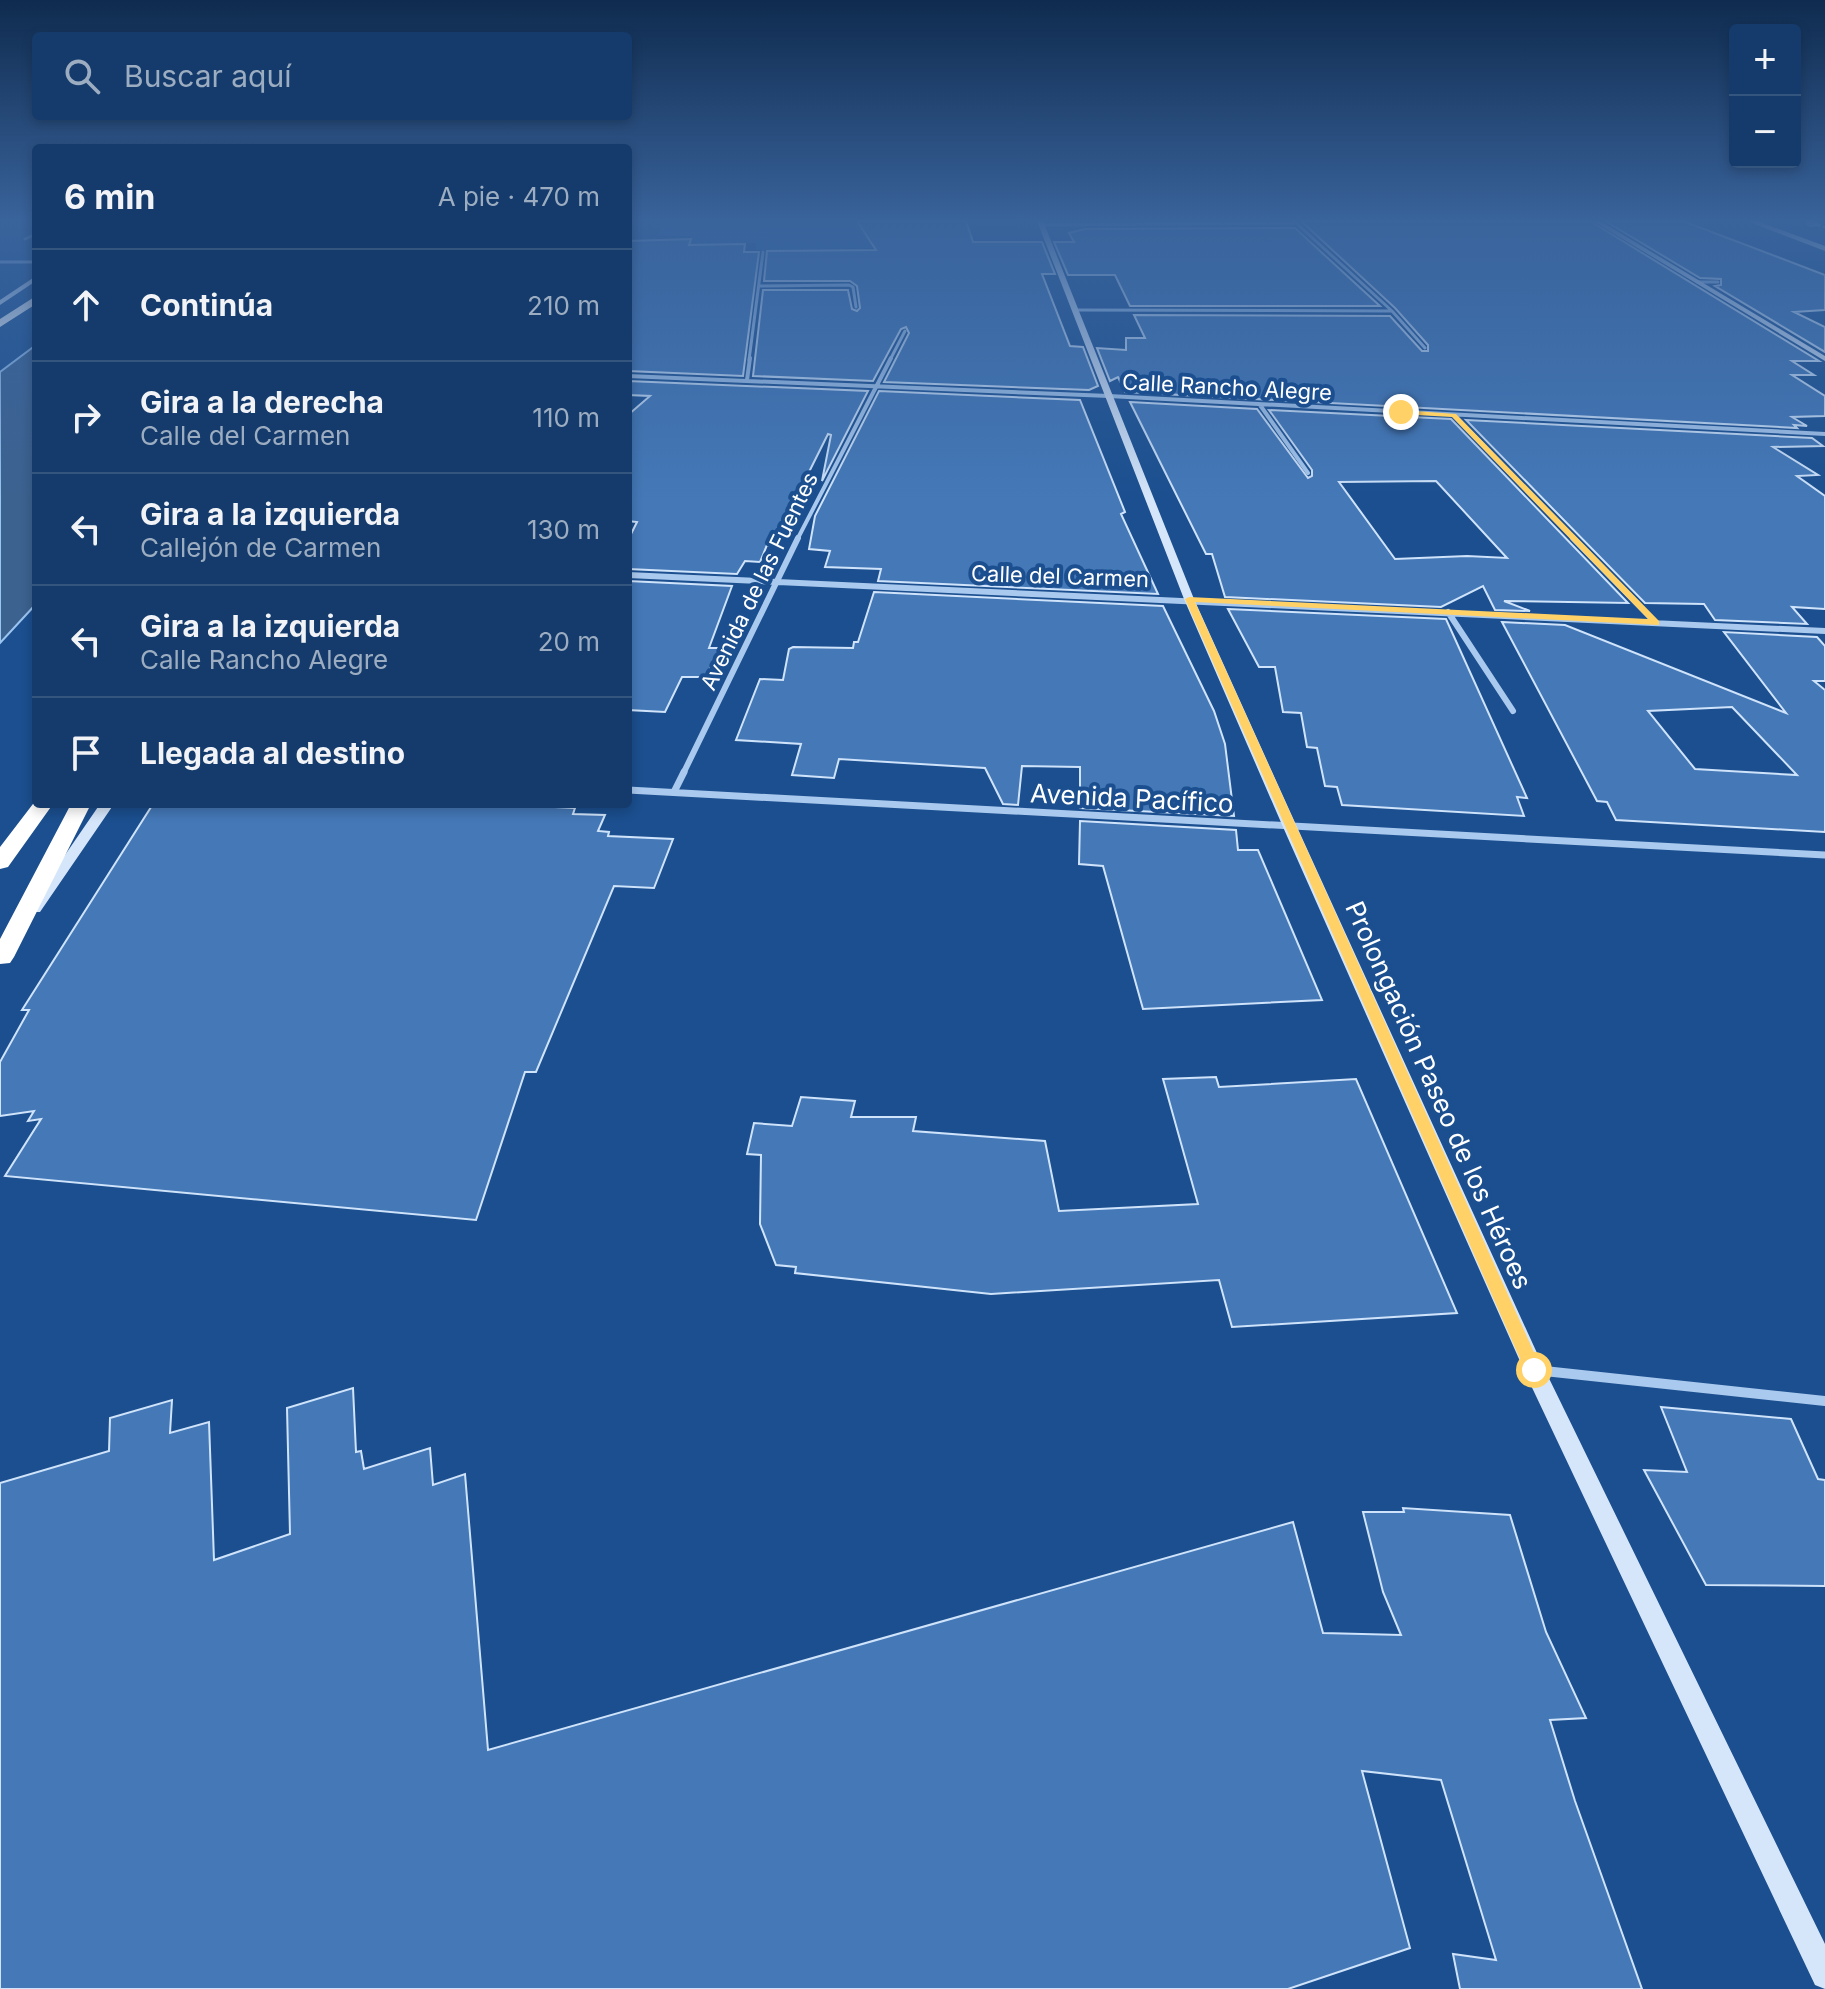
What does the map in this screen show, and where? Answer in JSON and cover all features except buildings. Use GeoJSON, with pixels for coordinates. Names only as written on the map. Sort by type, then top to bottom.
{"type":"FeatureCollection","features":[{"type":"Feature","properties":{"kind":"highway"},"geometry":{"type":"LineString","coordinates":[[0,862],[40,808]]}},
{"type":"Feature","properties":{"kind":"highway"},"geometry":{"type":"LineString","coordinates":[[1,958],[79,808]]}},
{"type":"Feature","properties":{"kind":"street"},"geometry":{"type":"LineString","coordinates":[[747,380],[755,314]]}},
{"type":"Feature","properties":{"kind":"street","name":"Prolongación Paseo de los Héroes"},"geometry":{"type":"LineString","coordinates":[[1077,314],[1189,599],[1534,1370],[1825,1975]]}},
{"type":"Feature","properties":{"kind":"street"},"geometry":{"type":"LineString","coordinates":[[1395,314],[1425,348]]}},
{"type":"Feature","properties":{"kind":"street"},"geometry":{"type":"LineString","coordinates":[[1750,314],[1825,359]]}},
{"type":"Feature","properties":{"kind":"street","name":"Avenida de las Fuentes"},"geometry":{"type":"LineString","coordinates":[[674,792],[775,582],[905,331]]}},
{"type":"Feature","properties":{"kind":"street","name":"Calle Rancho Alegre"},"geometry":{"type":"LineString","coordinates":[[632,376],[1109,396],[1825,434]]}},
{"type":"Feature","properties":{"kind":"street"},"geometry":{"type":"LineString","coordinates":[[1260,405],[1308,473]]}},
{"type":"Feature","properties":{"kind":"street"},"geometry":{"type":"LineString","coordinates":[[1454,415],[1656,623]]}},
{"type":"Feature","properties":{"kind":"street","name":"Calle del Carmen"},"geometry":{"type":"LineString","coordinates":[[632,575],[1825,631]]}},
{"type":"Feature","properties":{"kind":"street"},"geometry":{"type":"LineString","coordinates":[[1448,612],[1513,711]]}},
{"type":"Feature","properties":{"kind":"street","name":"Avenida Pacífico"},"geometry":{"type":"LineString","coordinates":[[632,790],[1825,855]]}},
{"type":"Feature","properties":{"kind":"street"},"geometry":{"type":"LineString","coordinates":[[1,958],[104,808]]}},
{"type":"Feature","properties":{"kind":"street"},"geometry":{"type":"LineString","coordinates":[[1534,1370],[1825,1401]]}},
{"type":"Feature","properties":{"kind":"shaded area"},"geometry":{"type":"Polygon","coordinates":[[[32,348],[32,608],[0,643],[0,372],[32,348]]]}},
{"type":"Feature","properties":{"kind":"route"},"geometry":{"type":"LineString","coordinates":[[1401,412],[1454,415],[1656,623],[1189,599],[1534,1370]]}}]}
